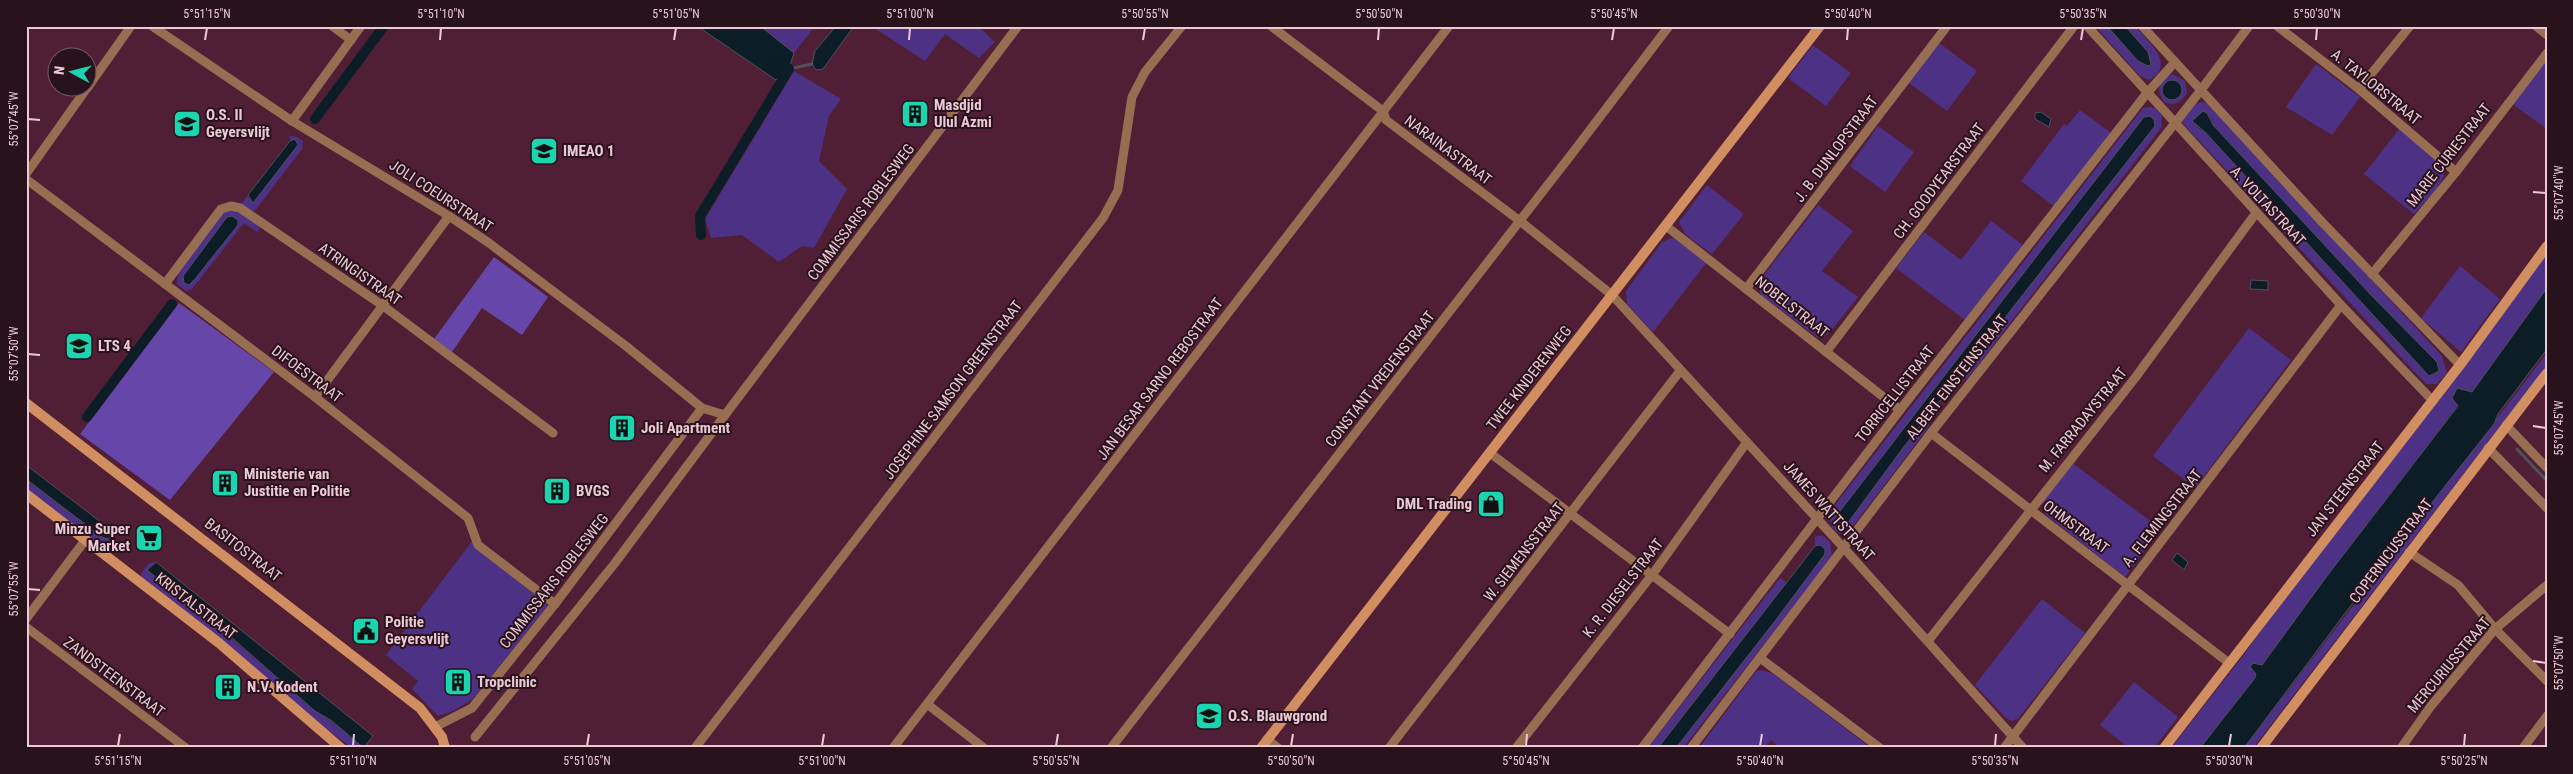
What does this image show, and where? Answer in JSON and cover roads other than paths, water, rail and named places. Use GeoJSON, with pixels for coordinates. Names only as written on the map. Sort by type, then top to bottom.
{"type":"FeatureCollection","features":[{"type":"Feature","properties":{"kind":"street"},"geometry":{"type":"LineString","coordinates":[[98,72],[131,26]]}},
{"type":"Feature","properties":{"kind":"street","name":"JOLI COEURSTRAAT"},"geometry":{"type":"LineString","coordinates":[[152,26],[292,121],[449,216],[567,300],[702,408]]}},
{"type":"Feature","properties":{"kind":"street"},"geometry":{"type":"LineString","coordinates":[[332,26],[351,40]]}},
{"type":"Feature","properties":{"kind":"street"},"geometry":{"type":"LineString","coordinates":[[292,121],[361,26]]}},
{"type":"Feature","properties":{"kind":"street","name":"COMMISSARIS ROBLESWEG"},"geometry":{"type":"LineString","coordinates":[[475,737],[615,564],[1018,26]]}},
{"type":"Feature","properties":{"kind":"street","name":"JOSEPHINE SAMSON GREENSTRAAT"},"geometry":{"type":"LineString","coordinates":[[695,748],[1103,218],[1118,190],[1132,97],[1145,72],[1182,26]]}},
{"type":"Feature","properties":{"kind":"street","name":"NARAINASTRAAT"},"geometry":{"type":"LineString","coordinates":[[1271,26],[1383,111],[1386,120],[1520,221],[1612,295]]}},
{"type":"Feature","properties":{"kind":"street","name":"JAN BESAR SARNO REBOSTRAAT"},"geometry":{"type":"LineString","coordinates":[[893,748],[1449,26]]}},
{"type":"Feature","properties":{"kind":"street","name":"CONSTANT VREDENSTRAAT"},"geometry":{"type":"LineString","coordinates":[[1111,748],[1520,221],[1668,26]]}},
{"type":"Feature","properties":{"kind":"street","name":"TWEE KINDERENWEG"},"geometry":{"type":"LineString","coordinates":[[1264,744],[1820,26]]}},
{"type":"Feature","properties":{"kind":"street","name":"J. B. DUNLOPSTRAAT"},"geometry":{"type":"LineString","coordinates":[[1746,289],[1947,26]]}},
{"type":"Feature","properties":{"kind":"street","name":"CH. GOODYEARSTRAAT"},"geometry":{"type":"LineString","coordinates":[[1826,352],[2074,26]]}},
{"type":"Feature","properties":{"kind":"street","name":"A. VOLTASTRAAT"},"geometry":{"type":"LineString","coordinates":[[2087,26],[2173,124],[2341,305],[2433,400]]}},
{"type":"Feature","properties":{"kind":"street","name":"A. VOLTASTRAAT"},"geometry":{"type":"LineString","coordinates":[[2142,26],[2323,223],[2460,365]]}},
{"type":"Feature","properties":{"kind":"street","name":"ALBERT EINSTEINSTRAAT"},"geometry":{"type":"LineString","coordinates":[[1691,748],[1930,432],[2201,90],[2249,26]]}},
{"type":"Feature","properties":{"kind":"street","name":"A. TAYLORSTRAAT"},"geometry":{"type":"LineString","coordinates":[[2277,26],[2359,89],[2456,172]]}},
{"type":"Feature","properties":{"kind":"street"},"geometry":{"type":"LineString","coordinates":[[2359,89],[2410,26]]}},
{"type":"Feature","properties":{"kind":"street"},"geometry":{"type":"LineString","coordinates":[[2536,26],[2547,35]]}},
{"type":"Feature","properties":{"kind":"street","name":"MARIE CURIESTRAAT"},"geometry":{"type":"LineString","coordinates":[[2372,274],[2456,172],[2547,53]]}},
{"type":"Feature","properties":{"kind":"street","name":"TORRICELLISTRAAT"},"geometry":{"type":"LineString","coordinates":[[1642,748],[1818,520],[1900,410],[2147,93],[2175,62]]}},
{"type":"Feature","properties":{"kind":"street"},"geometry":{"type":"LineString","coordinates":[[26,174],[79,98]]}},
{"type":"Feature","properties":{"kind":"street","name":"DIFOESTRAAT"},"geometry":{"type":"LineString","coordinates":[[26,179],[315,397],[468,518],[478,545],[555,604]]}},
{"type":"Feature","properties":{"kind":"street","name":"ATRINGISTRAAT"},"geometry":{"type":"LineString","coordinates":[[165,284],[220,209],[231,206],[240,208],[382,305],[553,433]]}},
{"type":"Feature","properties":{"kind":"street","name":"M. FARRADAYSTRAAT"},"geometry":{"type":"LineString","coordinates":[[1928,641],[2135,378],[2256,213]]}},
{"type":"Feature","properties":{"kind":"street"},"geometry":{"type":"LineString","coordinates":[[315,397],[449,216]]}},
{"type":"Feature","properties":{"kind":"street","name":"NOBELSTRAAT"},"geometry":{"type":"LineString","coordinates":[[1666,226],[1900,410]]}},
{"type":"Feature","properties":{"kind":"street","name":"JAN STEENSTRAAT"},"geometry":{"type":"LineString","coordinates":[[2164,748],[2460,365],[2547,246]]}},
{"type":"Feature","properties":{"kind":"street","name":"JAMES WATTSTRAAT"},"geometry":{"type":"LineString","coordinates":[[1612,295],[1680,371],[1748,442],[2023,748]]}},
{"type":"Feature","properties":{"kind":"street","name":"A. FLEMINGSTRAAT"},"geometry":{"type":"LineString","coordinates":[[2004,748],[2341,305]]}},
{"type":"Feature","properties":{"kind":"street","name":"W. SIEMENSSTRAAT"},"geometry":{"type":"LineString","coordinates":[[1389,748],[1680,371]]}},
{"type":"Feature","properties":{"kind":"street","name":"COPERNICUSSTRAAT"},"geometry":{"type":"LineString","coordinates":[[2262,747],[2547,373]]}},
{"type":"Feature","properties":{"kind":"street","name":"BASITOSTRAAT"},"geometry":{"type":"LineString","coordinates":[[26,403],[180,520],[420,708],[436,727],[445,748]]}},
{"type":"Feature","properties":{"kind":"street"},"geometry":{"type":"LineString","coordinates":[[702,408],[725,415]]}},
{"type":"Feature","properties":{"kind":"street","name":"COMMISSARIS ROBLESWEG"},"geometry":{"type":"LineString","coordinates":[[436,727],[472,708],[555,604],[702,408]]}},
{"type":"Feature","properties":{"kind":"street"},"geometry":{"type":"LineString","coordinates":[[2506,425],[2547,468]]}},
{"type":"Feature","properties":{"kind":"street","name":"OHMSTRAAT"},"geometry":{"type":"LineString","coordinates":[[1930,432],[2230,663]]}},
{"type":"Feature","properties":{"kind":"street","name":"K. R. DIESELSTRAAT"},"geometry":{"type":"LineString","coordinates":[[1516,748],[1652,575],[1748,442]]}},
{"type":"Feature","properties":{"kind":"street"},"geometry":{"type":"LineString","coordinates":[[2488,448],[2547,508]]}},
{"type":"Feature","properties":{"kind":"street"},"geometry":{"type":"LineString","coordinates":[[1490,453],[1730,634]]}},
{"type":"Feature","properties":{"kind":"street","name":"KRISTALSTRAAT"},"geometry":{"type":"LineString","coordinates":[[26,494],[219,642],[330,744],[342,748]]}},
{"type":"Feature","properties":{"kind":"street"},"geometry":{"type":"LineString","coordinates":[[26,619],[86,539]]}},
{"type":"Feature","properties":{"kind":"street"},"geometry":{"type":"LineString","coordinates":[[2409,552],[2458,585],[2495,629],[2547,682]]}},
{"type":"Feature","properties":{"kind":"street","name":"MERCURIUSSTRAAT"},"geometry":{"type":"LineString","coordinates":[[2400,748],[2431,706],[2495,629],[2547,585]]}},
{"type":"Feature","properties":{"kind":"street","name":"ZANDSTEENSTRAAT"},"geometry":{"type":"LineString","coordinates":[[26,627],[186,748]]}},
{"type":"Feature","properties":{"kind":"street"},"geometry":{"type":"LineString","coordinates":[[1760,658],[1880,748]]}},
{"type":"Feature","properties":{"kind":"street"},"geometry":{"type":"LineString","coordinates":[[927,704],[984,748]]}},
{"type":"Feature","properties":{"kind":"street"},"geometry":{"type":"LineString","coordinates":[[2523,748],[2547,716]]}},
{"type":"Feature","properties":{"kind":"street"},"geometry":{"type":"LineString","coordinates":[[1264,744],[1278,748]]}},
{"type":"Feature","properties":{"kind":"water"},"geometry":{"type":"Polygon","coordinates":[[[697,26],[760,26],[794,53],[789,69],[776,80],[697,26]]]}},
{"type":"Feature","properties":{"kind":"water"},"geometry":{"type":"Polygon","coordinates":[[[836,26],[854,26],[823,69],[816,70],[812,64],[815,51],[836,26]]]}},
{"type":"Feature","properties":{"kind":"water"},"geometry":{"type":"Polygon","coordinates":[[[2107,26],[2125,26],[2148,52],[2151,64],[2148,66],[2138,61],[2107,26]]]}},
{"type":"Feature","properties":{"kind":"water"},"geometry":{"type":"Polygon","coordinates":[[[2172,80],[2179,83],[2182,90],[2179,97],[2172,100],[2165,97],[2162,90],[2165,83],[2172,80]]]}},
{"type":"Feature","properties":{"kind":"water"},"geometry":{"type":"Polygon","coordinates":[[[2203,111],[2207,113],[2213,125],[2371,295],[2437,362],[2439,371],[2429,376],[2205,132],[2192,121],[2203,111]]]}},
{"type":"Feature","properties":{"kind":"water"},"geometry":{"type":"Polygon","coordinates":[[[2041,112],[2051,119],[2049,127],[2035,119],[2035,113],[2041,112]]]}},
{"type":"Feature","properties":{"kind":"water"},"geometry":{"type":"Polygon","coordinates":[[[2150,116],[2154,120],[2155,126],[1906,444],[1847,524],[1841,524],[1836,518],[1837,515],[2144,117],[2150,116]]]}},
{"type":"Feature","properties":{"kind":"water"},"geometry":{"type":"Polygon","coordinates":[[[295,139],[298,145],[253,203],[248,195],[290,141],[295,139]]]}},
{"type":"Feature","properties":{"kind":"water"},"geometry":{"type":"Polygon","coordinates":[[[232,216],[238,220],[238,225],[195,279],[189,285],[184,283],[183,276],[227,217],[232,216]]]}},
{"type":"Feature","properties":{"kind":"water"},"geometry":{"type":"Polygon","coordinates":[[[2251,280],[2268,281],[2268,290],[2250,289],[2251,280]]]}},
{"type":"Feature","properties":{"kind":"water"},"geometry":{"type":"Polygon","coordinates":[[[2547,288],[2547,349],[2498,414],[2494,424],[2355,600],[2244,748],[2200,748],[2255,678],[2256,674],[2250,667],[2253,663],[2262,665],[2327,576],[2458,406],[2452,398],[2457,388],[2472,392],[2547,288]]]}},
{"type":"Feature","properties":{"kind":"water"},"geometry":{"type":"Polygon","coordinates":[[[26,465],[114,532],[108,539],[102,537],[26,479],[26,465]]]}},
{"type":"Feature","properties":{"kind":"water"},"geometry":{"type":"Polygon","coordinates":[[[1820,545],[1825,549],[1825,554],[1676,748],[1658,748],[1815,546],[1820,545]]]}},
{"type":"Feature","properties":{"kind":"water"},"geometry":{"type":"Polygon","coordinates":[[[2177,553],[2188,562],[2184,570],[2172,560],[2177,553]]]}},
{"type":"Feature","properties":{"kind":"water"},"geometry":{"type":"Polygon","coordinates":[[[156,562],[373,736],[365,746],[360,745],[332,721],[315,711],[230,636],[147,570],[156,562]]]}},
{"type":"Feature","properties":{"kind":"waterway"},"geometry":{"type":"LineString","coordinates":[[315,119],[384,26]]}},
{"type":"Feature","properties":{"kind":"waterway"},"geometry":{"type":"LineString","coordinates":[[701,235],[700,216],[789,69],[779,61]]}},
{"type":"Feature","properties":{"kind":"waterway"},"geometry":{"type":"LineString","coordinates":[[789,69],[812,64]]}},
{"type":"Feature","properties":{"kind":"waterway"},"geometry":{"type":"LineString","coordinates":[[87,417],[172,304]]}},
{"type":"Feature","properties":{"kind":"waterway"},"geometry":{"type":"LineString","coordinates":[[2517,449],[2547,481]]}},
{"type":"Feature","properties":{"kind":"place","name":"Masdjid Ulul Azmi"},"geometry":{"type":"Point","coordinates":[915,114]}},
{"type":"Feature","properties":{"kind":"place","name":"O.S. II Geyersvlijt"},"geometry":{"type":"Point","coordinates":[187,124]}},
{"type":"Feature","properties":{"kind":"place","name":"IMEAO 1"},"geometry":{"type":"Point","coordinates":[544,151]}},
{"type":"Feature","properties":{"kind":"place","name":"LTS 4"},"geometry":{"type":"Point","coordinates":[79,346]}},
{"type":"Feature","properties":{"kind":"place","name":"Joli Apartment"},"geometry":{"type":"Point","coordinates":[622,428]}},
{"type":"Feature","properties":{"kind":"place","name":"Ministerie van Justitie en Politie"},"geometry":{"type":"Point","coordinates":[225,483]}},
{"type":"Feature","properties":{"kind":"place","name":"BVGS"},"geometry":{"type":"Point","coordinates":[557,491]}},
{"type":"Feature","properties":{"kind":"place","name":"DML Trading"},"geometry":{"type":"Point","coordinates":[1491,504]}},
{"type":"Feature","properties":{"kind":"place","name":"Minzu Super Market"},"geometry":{"type":"Point","coordinates":[149,538]}},
{"type":"Feature","properties":{"kind":"place","name":"Politie Geyersvlijt"},"geometry":{"type":"Point","coordinates":[366,631]}},
{"type":"Feature","properties":{"kind":"place","name":"Tropclinic"},"geometry":{"type":"Point","coordinates":[458,682]}},
{"type":"Feature","properties":{"kind":"place","name":"N.V. Kodent"},"geometry":{"type":"Point","coordinates":[228,687]}},
{"type":"Feature","properties":{"kind":"place","name":"O.S. Blauwgrond"},"geometry":{"type":"Point","coordinates":[1209,716]}}]}
